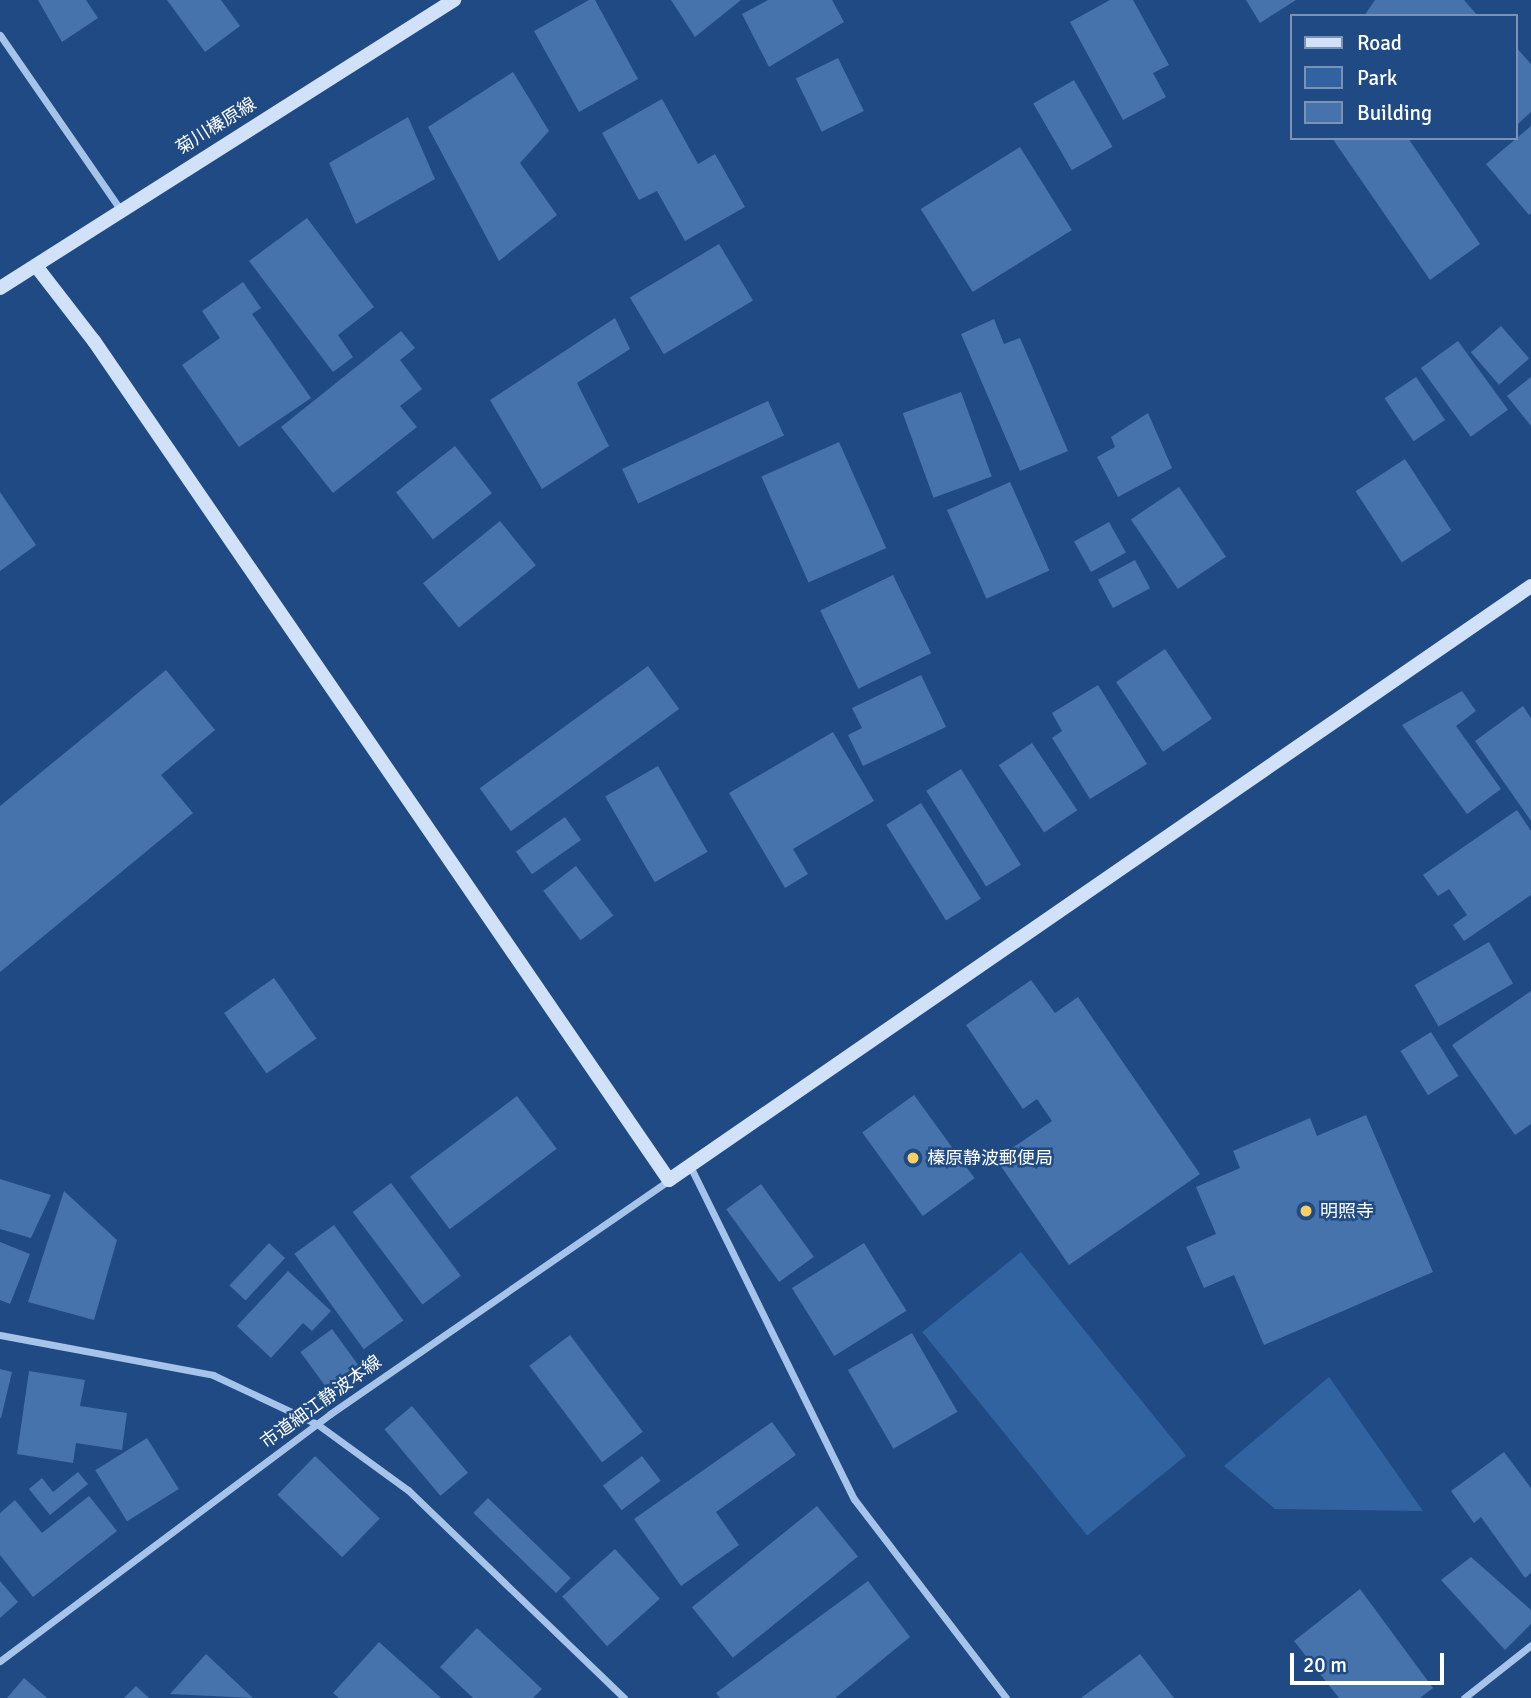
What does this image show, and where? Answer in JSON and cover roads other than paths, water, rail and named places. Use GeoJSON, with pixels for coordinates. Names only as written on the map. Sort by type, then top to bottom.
{"type":"FeatureCollection","features":[{"type":"Feature","properties":{"kind":"street","name":"菊川榛原線"},"geometry":{"type":"LineString","coordinates":[[0,288],[120,209],[454,0]]}},
{"type":"Feature","properties":{"kind":"street"},"geometry":{"type":"LineString","coordinates":[[0,35],[120,209]]}},
{"type":"Feature","properties":{"kind":"street"},"geometry":{"type":"LineString","coordinates":[[36,266],[102,352],[669,1180],[1531,586]]}},
{"type":"Feature","properties":{"kind":"street"},"geometry":{"type":"LineString","coordinates":[[689,1165],[854,1499],[1006,1698]]}},
{"type":"Feature","properties":{"kind":"street","name":"市道細江静波本線"},"geometry":{"type":"LineString","coordinates":[[0,1661],[317,1424],[669,1180]]}},
{"type":"Feature","properties":{"kind":"street"},"geometry":{"type":"LineString","coordinates":[[0,1335],[213,1375],[317,1424],[408,1490],[624,1698]]}},
{"type":"Feature","properties":{"kind":"street"},"geometry":{"type":"LineString","coordinates":[[1464,1698],[1531,1645]]}},
{"type":"Feature","properties":{"kind":"place","name":"榛原静波郵便局"},"geometry":{"type":"Point","coordinates":[913,1158]}},
{"type":"Feature","properties":{"kind":"place","name":"明照寺"},"geometry":{"type":"Point","coordinates":[1306,1211]}}]}
